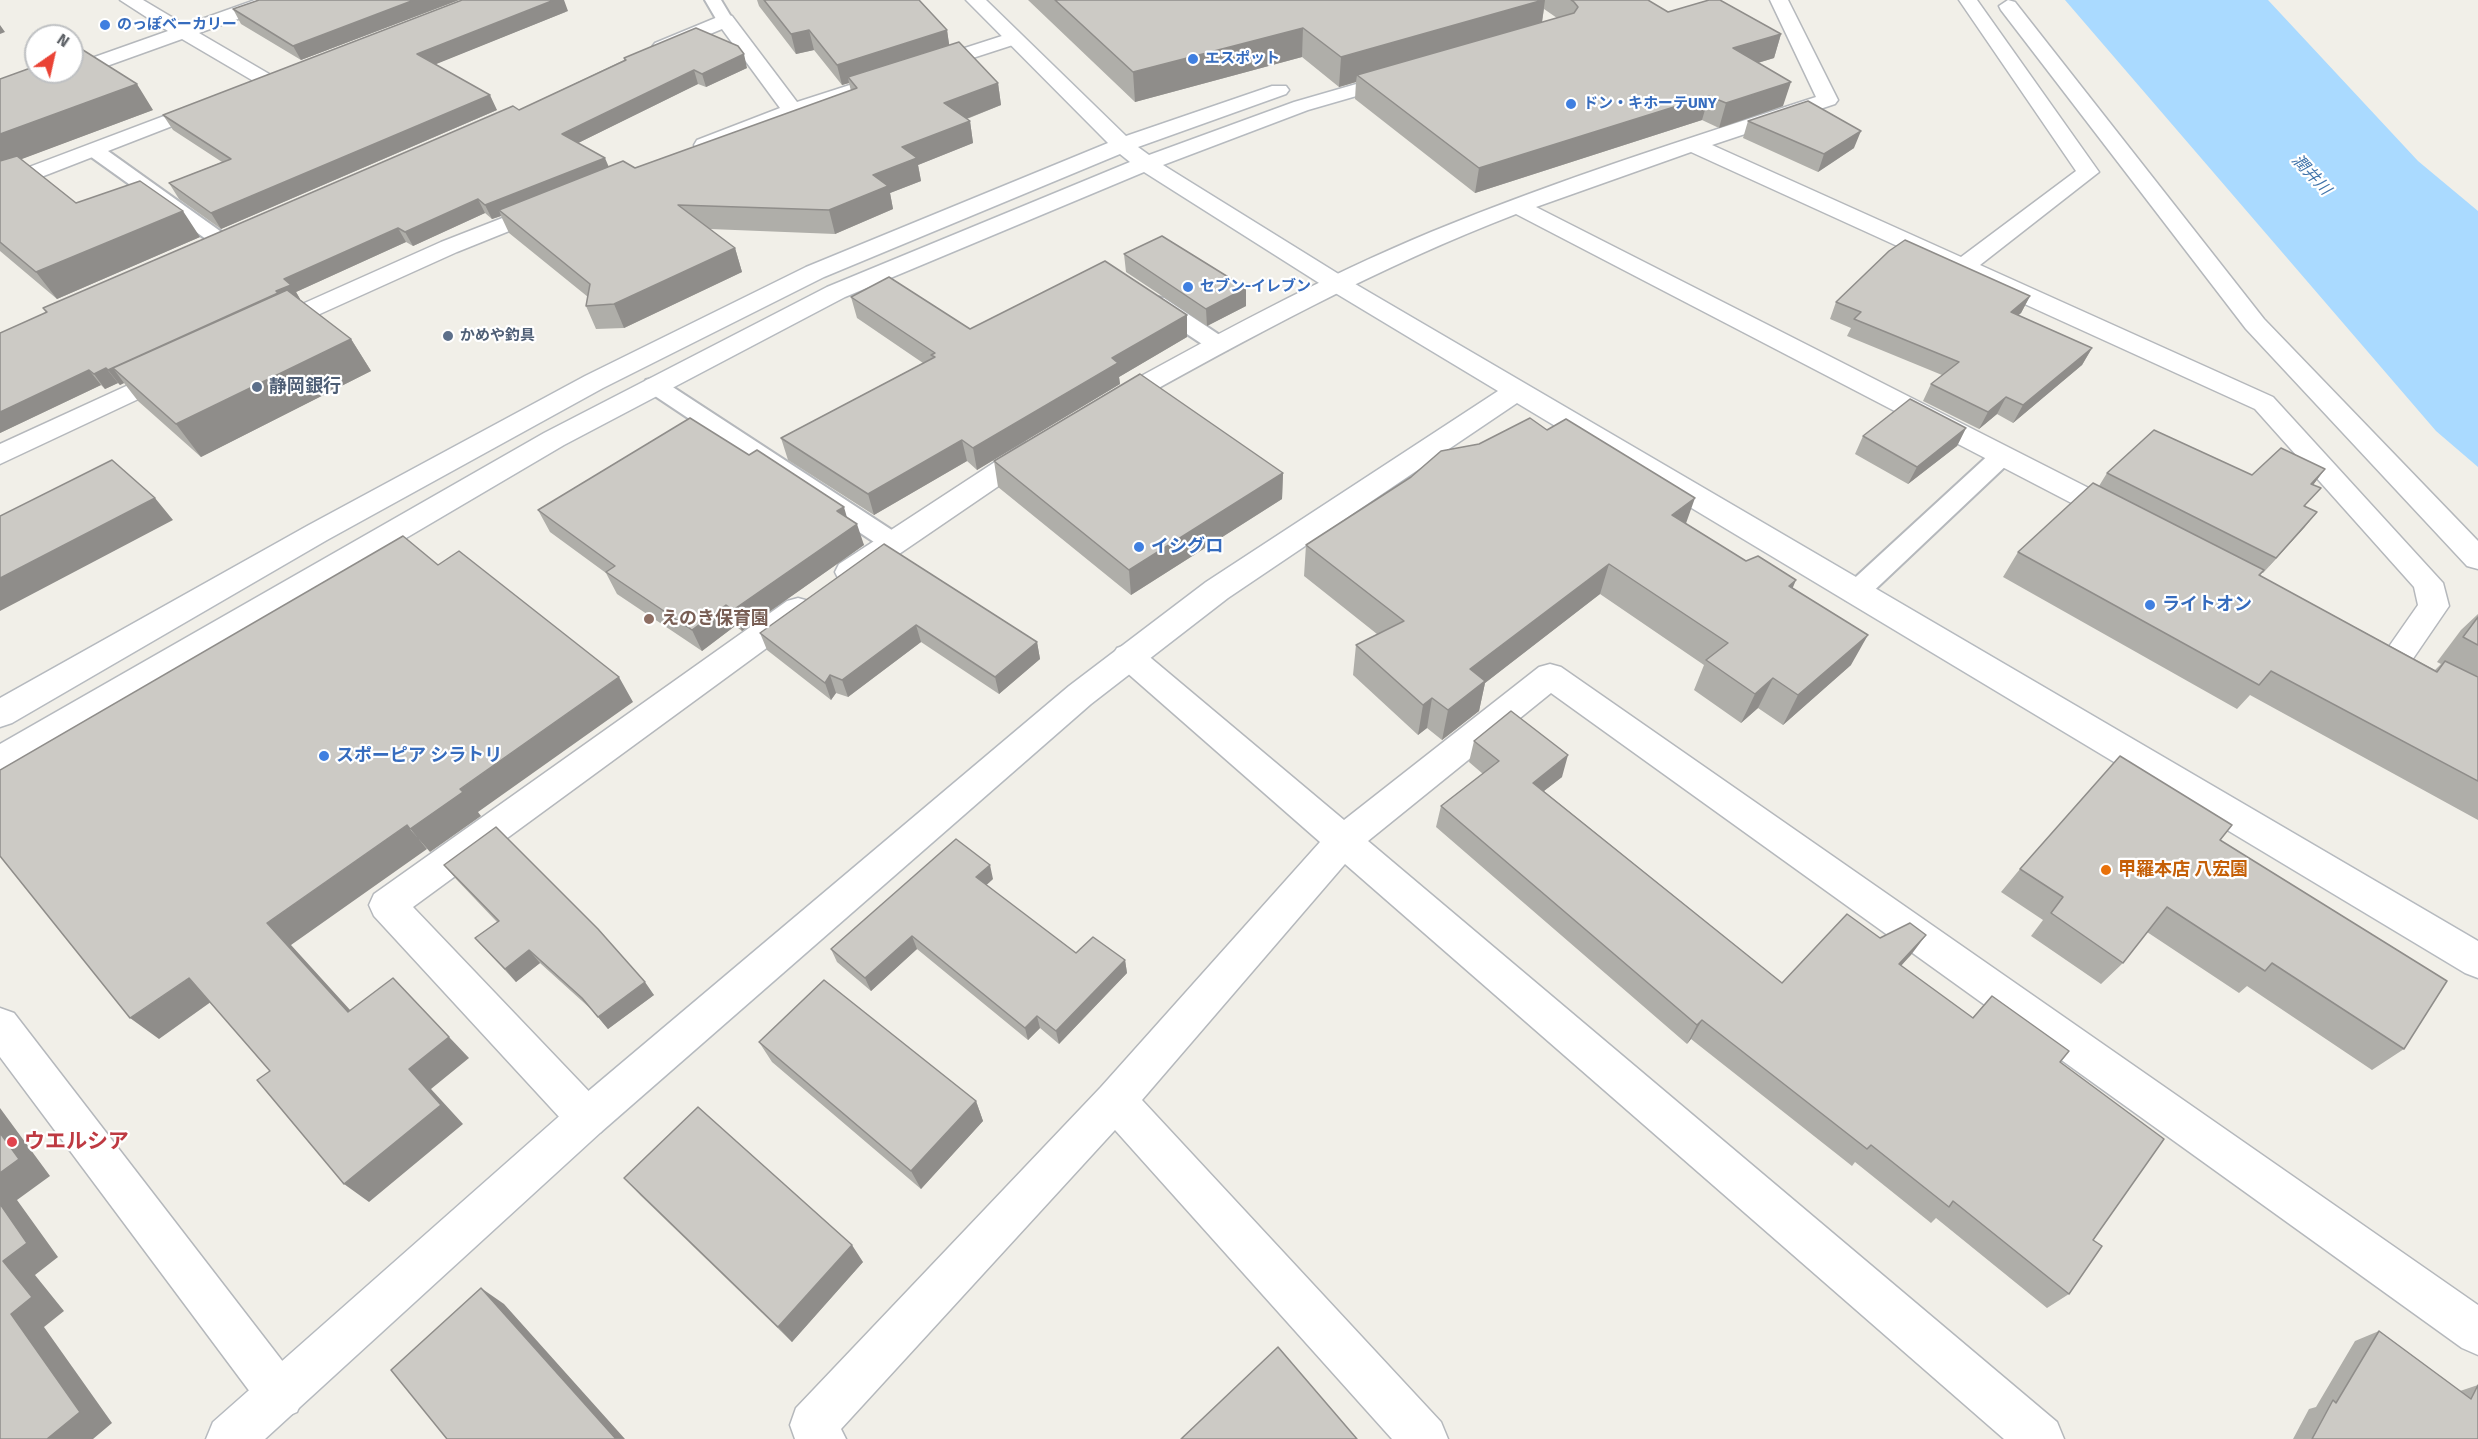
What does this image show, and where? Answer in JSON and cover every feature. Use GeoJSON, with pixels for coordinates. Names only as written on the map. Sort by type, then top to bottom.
{"type":"FeatureCollection","features":[{"type":"Feature","properties":{"kind":"street"},"geometry":{"type":"LineString","coordinates":[[129,0],[269,82]]}},
{"type":"Feature","properties":{"kind":"street"},"geometry":{"type":"LineString","coordinates":[[84,68],[273,0]]}},
{"type":"Feature","properties":{"kind":"street"},"geometry":{"type":"LineString","coordinates":[[975,0],[1122,145],[1146,164],[1336,282],[1520,390],[1855,593],[2478,961]]}},
{"type":"Feature","properties":{"kind":"street"},"geometry":{"type":"LineString","coordinates":[[587,1118],[387,905],[892,542],[1073,426],[1336,282],[1439,237],[1693,145],[1828,100],[1779,0]]}},
{"type":"Feature","properties":{"kind":"street"},"geometry":{"type":"LineString","coordinates":[[1964,266],[2088,172],[1968,0]]}},
{"type":"Feature","properties":{"kind":"street"},"geometry":{"type":"LineString","coordinates":[[2008,6],[2255,324],[2478,559]]}},
{"type":"Feature","properties":{"kind":"street"},"geometry":{"type":"LineString","coordinates":[[638,58],[725,20],[793,110]]}},
{"type":"Feature","properties":{"kind":"street"},"geometry":{"type":"LineString","coordinates":[[682,154],[793,110],[1012,39]]}},
{"type":"Feature","properties":{"kind":"street"},"geometry":{"type":"LineString","coordinates":[[247,91],[290,74]]}},
{"type":"Feature","properties":{"kind":"street"},"geometry":{"type":"LineString","coordinates":[[0,760],[554,439],[836,292],[1092,184],[1301,106],[1414,74]]}},
{"type":"Feature","properties":{"kind":"street"},"geometry":{"type":"LineString","coordinates":[[0,714],[317,533],[594,382],[815,272],[1122,145],[1297,85]]}},
{"type":"Feature","properties":{"kind":"street"},"geometry":{"type":"LineString","coordinates":[[0,186],[225,99]]}},
{"type":"Feature","properties":{"kind":"street"},"geometry":{"type":"LineString","coordinates":[[1693,145],[2264,403],[2428,583],[2434,606],[2396,658]]}},
{"type":"Feature","properties":{"kind":"street"},"geometry":{"type":"LineString","coordinates":[[253,335],[449,247],[571,198]]}},
{"type":"Feature","properties":{"kind":"street"},"geometry":{"type":"LineString","coordinates":[[1517,207],[2141,527]]}},
{"type":"Feature","properties":{"kind":"street"},"geometry":{"type":"LineString","coordinates":[[198,249],[242,230]]}},
{"type":"Feature","properties":{"kind":"street"},"geometry":{"type":"LineString","coordinates":[[0,455],[189,365]]}},
{"type":"Feature","properties":{"kind":"street"},"geometry":{"type":"LineString","coordinates":[[230,1439],[587,1118],[983,776],[1128,656],[1217,590],[1489,407],[1520,390]]}},
{"type":"Feature","properties":{"kind":"street"},"geometry":{"type":"LineString","coordinates":[[1128,656],[2040,1439]]}},
{"type":"Feature","properties":{"kind":"street"},"geometry":{"type":"LineString","coordinates":[[822,1439],[813,1425],[1115,1101],[1343,842],[1550,676],[2478,1332]]}},
{"type":"Feature","properties":{"kind":"street"},"geometry":{"type":"LineString","coordinates":[[0,1026],[280,1396]]}},
{"type":"Feature","properties":{"kind":"street"},"geometry":{"type":"LineString","coordinates":[[1115,1101],[1424,1439]]}},
{"type":"Feature","properties":{"kind":"lane"},"geometry":{"type":"LineString","coordinates":[[713,0],[725,20]]}},
{"type":"Feature","properties":{"kind":"lane"},"geometry":{"type":"LineString","coordinates":[[94,150],[219,240]]}},
{"type":"Feature","properties":{"kind":"lane"},"geometry":{"type":"LineString","coordinates":[[1135,289],[1219,345]]}},
{"type":"Feature","properties":{"kind":"lane"},"geometry":{"type":"LineString","coordinates":[[654,385],[892,542]]}},
{"type":"Feature","properties":{"kind":"lane"},"geometry":{"type":"LineString","coordinates":[[1855,593],[2002,456]]}},
{"type":"Feature","properties":{"kind":"water","name":"潤井川"},"geometry":{"type":"Polygon","coordinates":[[[2065,0],[2268,0],[2418,161],[2478,211],[2478,467],[2436,431],[2065,0]]]}},
{"type":"Feature","properties":{"kind":"building"},"geometry":{"type":"Polygon","coordinates":[[[259,0],[414,0],[293,46],[233,9],[259,0]]]}},
{"type":"Feature","properties":{"kind":"building"},"geometry":{"type":"Polygon","coordinates":[[[462,0],[554,0],[417,54],[490,95],[211,213],[169,183],[231,159],[163,115],[462,0]]]}},
{"type":"Feature","properties":{"kind":"building"},"geometry":{"type":"Polygon","coordinates":[[[764,0],[919,0],[947,30],[837,65],[809,30],[791,34],[764,0]]]}},
{"type":"Feature","properties":{"kind":"building","name":"エスポット"},"geometry":{"type":"Polygon","coordinates":[[[1055,0],[1543,0],[1341,57],[1303,28],[1133,72],[1055,0]]]}},
{"type":"Feature","properties":{"kind":"building","name":"ドン・キホーテUNY"},"geometry":{"type":"Polygon","coordinates":[[[1571,0],[1648,0],[1668,12],[1709,0],[1720,0],[1781,34],[1733,48],[1791,82],[1726,103],[1709,96],[1479,168],[1357,75],[1574,13],[1578,7],[1571,0]]]}},
{"type":"Feature","properties":{"kind":"building"},"geometry":{"type":"Polygon","coordinates":[[[696,28],[738,46],[744,54],[702,74],[694,70],[562,134],[605,158],[485,205],[478,199],[405,232],[398,228],[284,279],[291,285],[276,291],[278,293],[108,370],[106,368],[94,374],[89,370],[0,412],[0,333],[47,312],[43,308],[513,106],[519,110],[626,60],[624,58],[696,28]]]}},
{"type":"Feature","properties":{"kind":"building"},"geometry":{"type":"Polygon","coordinates":[[[959,42],[998,83],[944,103],[970,121],[902,147],[917,158],[873,175],[888,186],[829,210],[678,205],[735,248],[614,304],[586,306],[590,284],[499,210],[623,161],[635,168],[857,88],[848,77],[959,42]]]}},
{"type":"Feature","properties":{"kind":"building"},"geometry":{"type":"Polygon","coordinates":[[[84,51],[137,84],[0,134],[0,79],[24,70],[24,84],[84,84],[84,51]]]}},
{"type":"Feature","properties":{"kind":"building"},"geometry":{"type":"Polygon","coordinates":[[[1808,101],[1861,131],[1824,154],[1748,121],[1808,101]]]}},
{"type":"Feature","properties":{"kind":"building"},"geometry":{"type":"Polygon","coordinates":[[[17,156],[76,203],[140,181],[183,211],[36,272],[0,242],[0,161],[17,156]]]}},
{"type":"Feature","properties":{"kind":"building"},"geometry":{"type":"Polygon","coordinates":[[[1162,236],[1246,288],[1206,309],[1124,254],[1162,236]]]}},
{"type":"Feature","properties":{"kind":"building"},"geometry":{"type":"Polygon","coordinates":[[[1905,240],[2030,296],[2011,312],[2092,348],[2023,405],[2006,397],[1988,412],[1931,384],[1959,362],[1854,319],[1861,312],[1836,302],[1889,251],[1905,240]]]}},
{"type":"Feature","properties":{"kind":"building"},"geometry":{"type":"Polygon","coordinates":[[[1105,261],[1187,315],[1112,358],[1118,363],[973,448],[962,440],[868,494],[781,438],[935,357],[931,355],[935,353],[851,297],[889,277],[970,329],[1105,261]]]}},
{"type":"Feature","properties":{"kind":"building"},"geometry":{"type":"Polygon","coordinates":[[[287,290],[351,339],[176,424],[113,368],[287,290]]]}},
{"type":"Feature","properties":{"kind":"building","name":"イシグロ"},"geometry":{"type":"Polygon","coordinates":[[[1140,374],[1283,473],[1129,570],[994,461],[1140,374]]]}},
{"type":"Feature","properties":{"kind":"building"},"geometry":{"type":"Polygon","coordinates":[[[1910,399],[1966,428],[1917,467],[1863,436],[1910,399]]]}},
{"type":"Feature","properties":{"kind":"building"},"geometry":{"type":"Polygon","coordinates":[[[690,418],[749,455],[757,450],[844,507],[837,511],[857,524],[733,610],[726,605],[692,630],[606,572],[615,566],[538,510],[690,418]]]}},
{"type":"Feature","properties":{"kind":"building"},"geometry":{"type":"Polygon","coordinates":[[[1530,418],[1547,430],[1566,419],[1695,498],[1672,515],[1746,561],[1758,556],[1796,580],[1789,586],[1868,635],[1798,695],[1773,678],[1755,694],[1706,660],[1728,643],[1609,564],[1470,669],[1485,681],[1448,710],[1432,698],[1423,705],[1356,645],[1404,621],[1306,545],[1411,477],[1441,451],[1479,444],[1530,418]]]}},
{"type":"Feature","properties":{"kind":"building"},"geometry":{"type":"Polygon","coordinates":[[[2154,430],[2252,475],[2281,448],[2325,469],[2311,484],[2321,488],[2304,506],[2317,512],[2276,558],[2107,473],[2154,430]]]}},
{"type":"Feature","properties":{"kind":"building"},"geometry":{"type":"Polygon","coordinates":[[[112,460],[155,498],[0,578],[0,516],[112,460]]]}},
{"type":"Feature","properties":{"kind":"building"},"geometry":{"type":"Polygon","coordinates":[[[2093,483],[2264,570],[2259,575],[2437,672],[2445,661],[2478,677],[2478,781],[2271,671],[2259,685],[2018,552],[2093,483]]]}},
{"type":"Feature","properties":{"kind":"building","name":"スポーピア シラトリ"},"geometry":{"type":"Polygon","coordinates":[[[403,536],[438,565],[459,551],[619,677],[460,789],[463,792],[410,829],[407,825],[267,923],[348,1012],[393,978],[449,1037],[409,1069],[441,1105],[344,1184],[257,1080],[270,1071],[189,978],[130,1018],[0,856],[0,770],[403,536]]]}},
{"type":"Feature","properties":{"kind":"building"},"geometry":{"type":"Polygon","coordinates":[[[884,544],[1037,642],[995,677],[916,625],[842,680],[830,675],[825,683],[760,633],[884,544]]]}},
{"type":"Feature","properties":{"kind":"building"},"geometry":{"type":"Polygon","coordinates":[[[2478,617],[2478,645],[2463,637],[2478,617]]]}},
{"type":"Feature","properties":{"kind":"building"},"geometry":{"type":"Polygon","coordinates":[[[1511,711],[1568,755],[1533,783],[1782,983],[1847,914],[1880,938],[1910,923],[1926,935],[1899,964],[1973,1018],[1992,996],[2069,1051],[2060,1062],[2164,1139],[2093,1240],[2102,1246],[2069,1294],[1953,1201],[1949,1207],[1871,1145],[1867,1149],[1702,1020],[1697,1025],[1441,806],[1499,761],[1474,741],[1511,711]]]}},
{"type":"Feature","properties":{"kind":"building"},"geometry":{"type":"Polygon","coordinates":[[[2120,756],[2232,825],[2220,840],[2447,981],[2404,1049],[2272,963],[2265,971],[2167,907],[2123,963],[2051,913],[2063,897],[2020,869],[2120,756]]]}},
{"type":"Feature","properties":{"kind":"building"},"geometry":{"type":"Polygon","coordinates":[[[496,827],[598,929],[645,982],[598,1017],[582,998],[529,950],[505,969],[475,938],[499,921],[444,865],[496,827]]]}},
{"type":"Feature","properties":{"kind":"building"},"geometry":{"type":"Polygon","coordinates":[[[956,839],[990,865],[976,877],[1076,953],[1093,937],[1125,960],[1056,1031],[1037,1016],[1025,1028],[912,936],[865,978],[831,949],[956,839]]]}},
{"type":"Feature","properties":{"kind":"building"},"geometry":{"type":"Polygon","coordinates":[[[824,980],[976,1101],[911,1171],[759,1042],[824,980]]]}},
{"type":"Feature","properties":{"kind":"building"},"geometry":{"type":"Polygon","coordinates":[[[698,1107],[852,1245],[778,1327],[624,1178],[698,1107]]]}},
{"type":"Feature","properties":{"kind":"building"},"geometry":{"type":"Polygon","coordinates":[[[0,1133],[19,1159],[0,1173],[0,1133]]]}},
{"type":"Feature","properties":{"kind":"building"},"geometry":{"type":"Polygon","coordinates":[[[0,1204],[27,1243],[3,1261],[32,1297],[11,1314],[80,1412],[47,1439],[0,1439],[0,1204]]]}},
{"type":"Feature","properties":{"kind":"building"},"geometry":{"type":"Polygon","coordinates":[[[481,1288],[616,1439],[447,1439],[391,1370],[481,1288]]]}},
{"type":"Feature","properties":{"kind":"building"},"geometry":{"type":"Polygon","coordinates":[[[2379,1331],[2471,1399],[2478,1385],[2478,1439],[2312,1439],[2333,1400],[2336,1403],[2379,1331]]]}},
{"type":"Feature","properties":{"kind":"building"},"geometry":{"type":"Polygon","coordinates":[[[1278,1347],[1357,1439],[1181,1439],[1278,1347]]]}},
{"type":"Feature","properties":{"kind":"place","name":"のっぽベーカリー"},"geometry":{"type":"Point","coordinates":[105,25]}},
{"type":"Feature","properties":{"kind":"place","name":"エスポット"},"geometry":{"type":"Point","coordinates":[1193,59]}},
{"type":"Feature","properties":{"kind":"place","name":"ドン・キホーテUNY"},"geometry":{"type":"Point","coordinates":[1571,104]}},
{"type":"Feature","properties":{"kind":"place","name":"セブン-イレブン"},"geometry":{"type":"Point","coordinates":[1188,287]}},
{"type":"Feature","properties":{"kind":"place","name":"かめや釣具"},"geometry":{"type":"Point","coordinates":[448,336]}},
{"type":"Feature","properties":{"kind":"place","name":"静岡銀行"},"geometry":{"type":"Point","coordinates":[257,387]}},
{"type":"Feature","properties":{"kind":"place","name":"イシグロ"},"geometry":{"type":"Point","coordinates":[1139,547]}},
{"type":"Feature","properties":{"kind":"place","name":"ライトオン"},"geometry":{"type":"Point","coordinates":[2150,605]}},
{"type":"Feature","properties":{"kind":"place","name":"えのき保育園"},"geometry":{"type":"Point","coordinates":[649,619]}},
{"type":"Feature","properties":{"kind":"place","name":"スポーピア シラトリ"},"geometry":{"type":"Point","coordinates":[324,756]}},
{"type":"Feature","properties":{"kind":"place","name":"甲羅本店 八宏園"},"geometry":{"type":"Point","coordinates":[2106,870]}},
{"type":"Feature","properties":{"kind":"place","name":"ウエルシア"},"geometry":{"type":"Point","coordinates":[12,1142]}}]}
